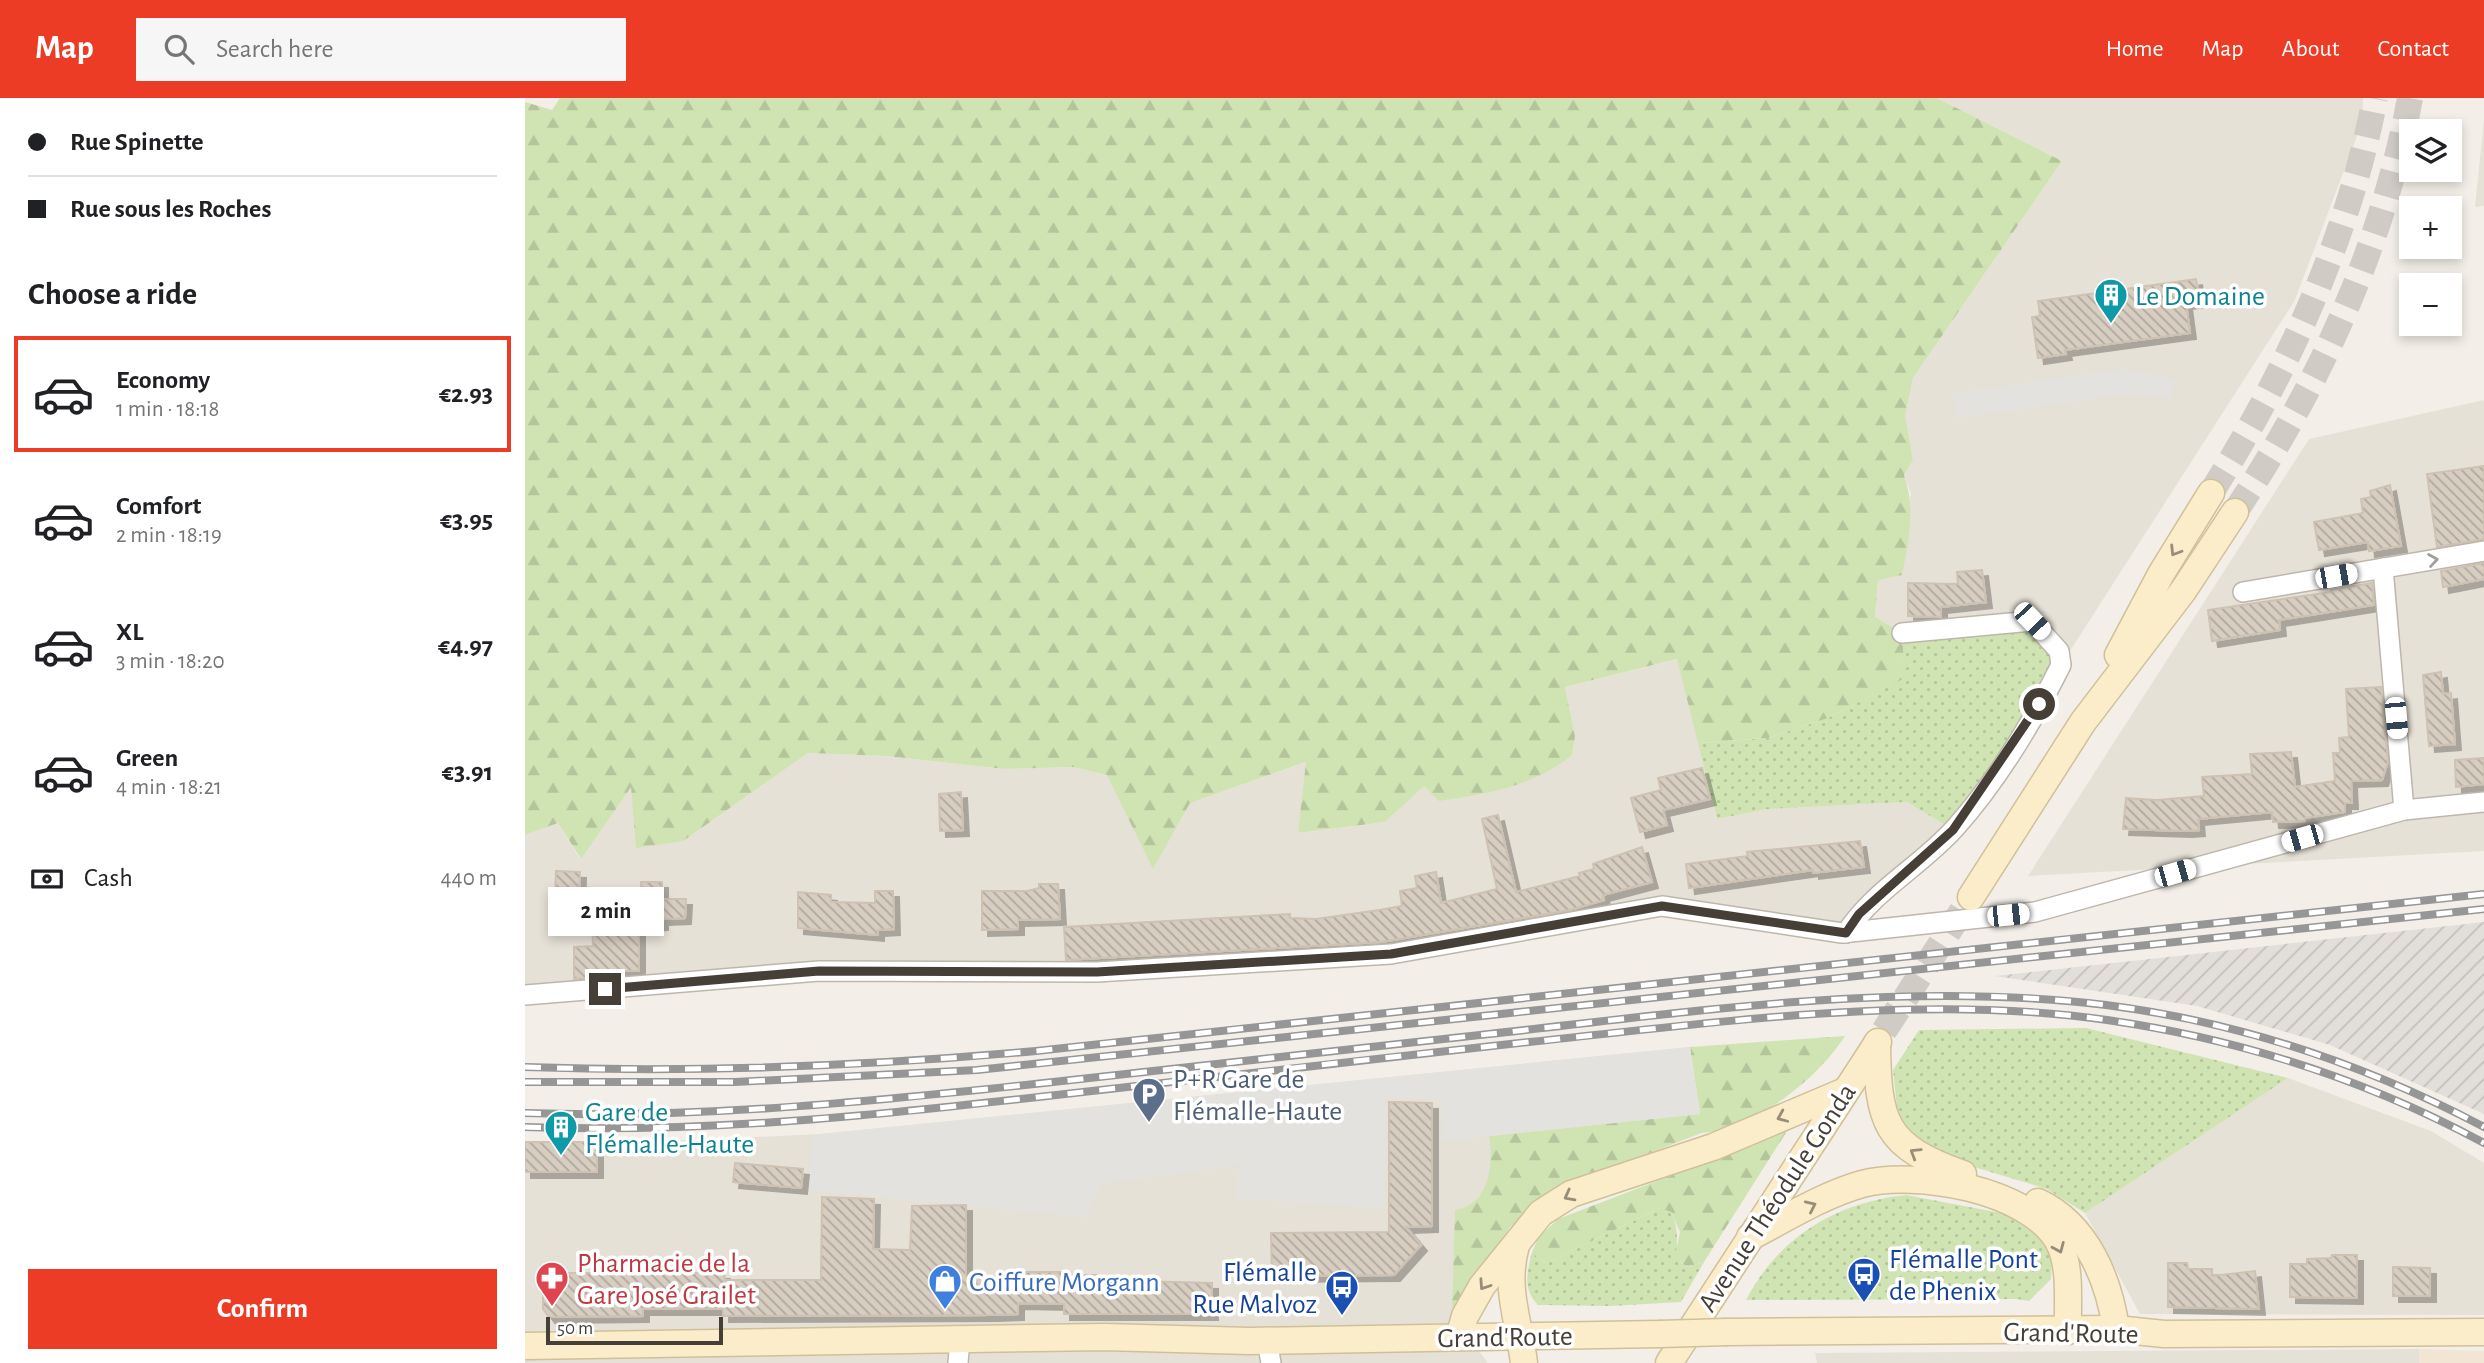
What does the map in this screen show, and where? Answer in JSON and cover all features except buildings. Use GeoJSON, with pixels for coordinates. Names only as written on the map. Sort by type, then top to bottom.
{"type":"FeatureCollection","features":[{"type":"Feature","properties":{"kind":"main road"},"geometry":{"type":"LineString","coordinates":[[2083,722],[2161,574],[2211,493]]}},
{"type":"Feature","properties":{"kind":"main road"},"geometry":{"type":"LineString","coordinates":[[1971,897],[2083,722],[2183,591],[2235,512]]}},
{"type":"Feature","properties":{"kind":"main road","name":"Avenue Théodule Gonda"},"geometry":{"type":"LineString","coordinates":[[1669,1363],[1881,1037],[1878,1087],[1889,1126],[1903,1146],[1930,1163],[2015,1191],[2046,1206],[2071,1226],[2097,1265],[2111,1298],[2116,1329]]}},
{"type":"Feature","properties":{"kind":"main road"},"geometry":{"type":"LineString","coordinates":[[1459,1337],[1472,1303],[1517,1239],[1541,1213],[1571,1194],[1713,1147],[1845,1091]]}},
{"type":"Feature","properties":{"kind":"main road"},"geometry":{"type":"LineString","coordinates":[[1750,1237],[1861,1184],[1895,1179],[1972,1189],[2015,1204],[2042,1221],[2058,1241],[2066,1264],[2068,1331]]}},
{"type":"Feature","properties":{"kind":"main road"},"geometry":{"type":"LineString","coordinates":[[1517,1239],[1509,1269],[1513,1310],[1524,1363]]}},
{"type":"Feature","properties":{"kind":"main road","name":"Grand'Route"},"geometry":{"type":"LineString","coordinates":[[525,1346],[959,1351],[1104,1337],[1269,1352],[1459,1337],[1727,1332],[2116,1329],[2164,1334],[2484,1332]]}},
{"type":"Feature","properties":{"kind":"street"},"geometry":{"type":"LineString","coordinates":[[2243,592],[2484,551]]}},
{"type":"Feature","properties":{"kind":"street"},"geometry":{"type":"LineString","coordinates":[[2383,568],[2405,810]]}},
{"type":"Feature","properties":{"kind":"street"},"geometry":{"type":"LineString","coordinates":[[1846,933],[1859,914],[1953,830],[2015,744],[2061,665],[2059,651],[2032,621],[1902,633]]}},
{"type":"Feature","properties":{"kind":"street"},"geometry":{"type":"LineString","coordinates":[[525,995],[819,971],[1097,972],[1391,954],[1662,906],[1846,933],[2035,912],[2405,810],[2484,802]]}},
{"type":"Feature","properties":{"kind":"shaded area"},"geometry":{"type":"Polygon","coordinates":[[[1937,98],[2363,98],[2362,123],[2295,300],[2061,665],[1902,633],[1875,618],[1878,579],[1911,494],[1904,475],[1913,460],[1904,416],[1913,378],[2062,161],[1937,98]]]}},
{"type":"Feature","properties":{"kind":"shaded area"},"geometry":{"type":"Polygon","coordinates":[[[2484,120],[2484,206],[2475,207],[2484,120]]]}},
{"type":"Feature","properties":{"kind":"shaded area"},"geometry":{"type":"Polygon","coordinates":[[[2125,369],[2174,380],[2173,399],[2129,394],[1956,418],[1952,394],[2125,369]]]}},
{"type":"Feature","properties":{"kind":"shaded area"},"geometry":{"type":"Polygon","coordinates":[[[2484,400],[2484,851],[2028,876],[2309,439],[2484,400]]]}},
{"type":"Feature","properties":{"kind":"shaded area"},"geometry":{"type":"Polygon","coordinates":[[[1678,659],[1717,819],[1768,809],[1907,802],[1953,830],[1846,933],[1662,906],[1391,954],[819,971],[525,995],[525,835],[558,823],[580,859],[632,785],[683,841],[808,753],[886,756],[1004,769],[1073,767],[1108,775],[1153,868],[1190,803],[1307,762],[1299,833],[1385,822],[1424,785],[1575,736],[1565,687],[1678,659]]]}},
{"type":"Feature","properties":{"kind":"shaded area"},"geometry":{"type":"Polygon","coordinates":[[[2484,922],[2484,1114],[2330,1045],[2197,1006],[1995,976],[2484,922]]]}},
{"type":"Feature","properties":{"kind":"shaded area"},"geometry":{"type":"Polygon","coordinates":[[[1690,1047],[1702,1133],[1553,1190],[1510,1227],[1490,1253],[1452,1314],[1488,1363],[525,1363],[525,1142],[646,1142],[820,1134],[1690,1047]]]}},
{"type":"Feature","properties":{"kind":"shaded area","name":"P+R Gare de Flémalle-Haute"},"geometry":{"type":"Polygon","coordinates":[[[1690,1047],[1700,1114],[1442,1141],[1441,1098],[1385,1099],[1384,1208],[1236,1198],[1240,1165],[1100,1184],[1085,1217],[808,1190],[812,1139],[820,1134],[1690,1047]]]}},
{"type":"Feature","properties":{"kind":"shaded area"},"geometry":{"type":"Polygon","coordinates":[[[2288,1078],[2431,1131],[2484,1163],[2484,1315],[2140,1314],[2085,1213],[2288,1078]]]}},
{"type":"Feature","properties":{"kind":"shaded area"},"geometry":{"type":"Polygon","coordinates":[[[2419,1349],[2419,1363],[1817,1363],[1815,1353],[2419,1349]]]}},
{"type":"Feature","properties":{"kind":"shaded area"},"geometry":{"type":"Polygon","coordinates":[[[2419,1349],[2484,1351],[2484,1363],[2419,1363],[2419,1349]]]}},
{"type":"Feature","properties":{"kind":"green space"},"geometry":{"type":"Polygon","coordinates":[[[560,98],[1937,98],[2062,161],[1913,378],[1905,416],[1913,460],[1904,475],[1910,500],[1907,549],[1902,575],[1878,580],[1875,617],[1902,633],[1905,678],[1828,718],[1767,738],[1698,743],[1677,659],[1565,687],[1575,736],[1572,755],[1526,782],[1439,801],[1424,786],[1385,822],[1298,833],[1306,762],[1190,803],[1153,869],[1107,775],[1073,767],[1004,769],[886,756],[808,753],[683,841],[636,848],[631,787],[581,859],[558,823],[525,835],[525,102],[552,110],[560,98]]]}},
{"type":"Feature","properties":{"kind":"green space"},"geometry":{"type":"Polygon","coordinates":[[[2032,621],[2061,665],[1953,830],[1907,802],[1768,809],[1717,819],[1698,743],[1767,738],[1828,718],[1904,678],[1902,633],[2032,621]]]}},
{"type":"Feature","properties":{"kind":"green space"},"geometry":{"type":"Polygon","coordinates":[[[2086,1028],[2288,1078],[2085,1213],[2047,1189],[1937,1156],[1898,1118],[1893,1070],[1919,1030],[2086,1028]]]}},
{"type":"Feature","properties":{"kind":"green space"},"geometry":{"type":"Polygon","coordinates":[[[1845,1036],[1801,1085],[1742,1123],[1701,1133],[1553,1190],[1510,1227],[1452,1314],[1455,1210],[1466,1207],[1475,1200],[1487,1182],[1491,1159],[1489,1136],[1700,1114],[1690,1047],[1845,1036]]]}},
{"type":"Feature","properties":{"kind":"green space"},"geometry":{"type":"Polygon","coordinates":[[[1787,1131],[1704,1262],[1686,1267],[1675,1255],[1680,1232],[1671,1212],[1660,1208],[1547,1263],[1531,1255],[1538,1238],[1558,1219],[1787,1131]]]}},
{"type":"Feature","properties":{"kind":"green space"},"geometry":{"type":"Polygon","coordinates":[[[1906,1195],[2017,1216],[2042,1237],[2052,1259],[2051,1279],[2029,1301],[1746,1300],[1775,1258],[1792,1241],[1812,1227],[1856,1206],[1906,1195]]]}},
{"type":"Feature","properties":{"kind":"green space"},"geometry":{"type":"Polygon","coordinates":[[[1660,1208],[1670,1211],[1674,1220],[1681,1262],[1686,1267],[1704,1262],[1681,1302],[1611,1306],[1538,1305],[1533,1299],[1527,1282],[1531,1255],[1547,1263],[1660,1208]]]}},
{"type":"Feature","properties":{"kind":"tunnel"},"geometry":{"type":"LineString","coordinates":[[2211,493],[2265,400],[2311,303],[2349,202],[2375,98]]}},
{"type":"Feature","properties":{"kind":"tunnel"},"geometry":{"type":"LineString","coordinates":[[2235,512],[2294,415],[2343,314],[2383,208],[2410,98]]}},
{"type":"Feature","properties":{"kind":"tunnel"},"geometry":{"type":"LineString","coordinates":[[1884,1031],[1971,897]]}},
{"type":"Feature","properties":{"kind":"railway"},"geometry":{"type":"LineString","coordinates":[[525,1067],[781,1067],[1036,1051],[2484,894]]}},
{"type":"Feature","properties":{"kind":"railway"},"geometry":{"type":"LineString","coordinates":[[525,1082],[735,1082],[977,1070],[2484,909]]}},
{"type":"Feature","properties":{"kind":"railway"},"geometry":{"type":"LineString","coordinates":[[525,1113],[723,1111],[855,1102],[1720,1009],[1875,997],[1952,996],[2029,998],[2106,1005],[2253,1035],[2301,1049],[2394,1084],[2484,1127]]}},
{"type":"Feature","properties":{"kind":"railway"},"geometry":{"type":"LineString","coordinates":[[525,1127],[665,1127],[804,1120],[1744,1020],[1892,1010],[1965,1009],[2037,1012],[2107,1020],[2205,1038],[2348,1081],[2440,1120],[2484,1143]]}},
{"type":"Feature","properties":{"kind":"place","name":"Le Domaine"},"geometry":{"type":"Point","coordinates":[2111,325]}},
{"type":"Feature","properties":{"kind":"place","name":"P+R Gare de Flémalle-Haute"},"geometry":{"type":"Point","coordinates":[1149,1124]}},
{"type":"Feature","properties":{"kind":"place","name":"Gare de Flémalle-Haute"},"geometry":{"type":"Point","coordinates":[561,1157]}},
{"type":"Feature","properties":{"kind":"place","name":"Flémalle Pont de Phenix"},"geometry":{"type":"Point","coordinates":[1864,1304]}},
{"type":"Feature","properties":{"kind":"place","name":"Pharmacie de la Gare José Grailet"},"geometry":{"type":"Point","coordinates":[552,1308]}},
{"type":"Feature","properties":{"kind":"place","name":"Coiffure Morgann"},"geometry":{"type":"Point","coordinates":[945,1311]}},
{"type":"Feature","properties":{"kind":"place","name":"Flémalle Rue Malvoz"},"geometry":{"type":"Point","coordinates":[1342,1317]}},
{"type":"Feature","properties":{"kind":"route"},"geometry":{"type":"LineString","coordinates":[[605,989],[819,971],[1097,972],[1391,954],[1662,906],[1846,933],[1859,914],[1953,830],[2015,744],[2039,704]]}}]}
